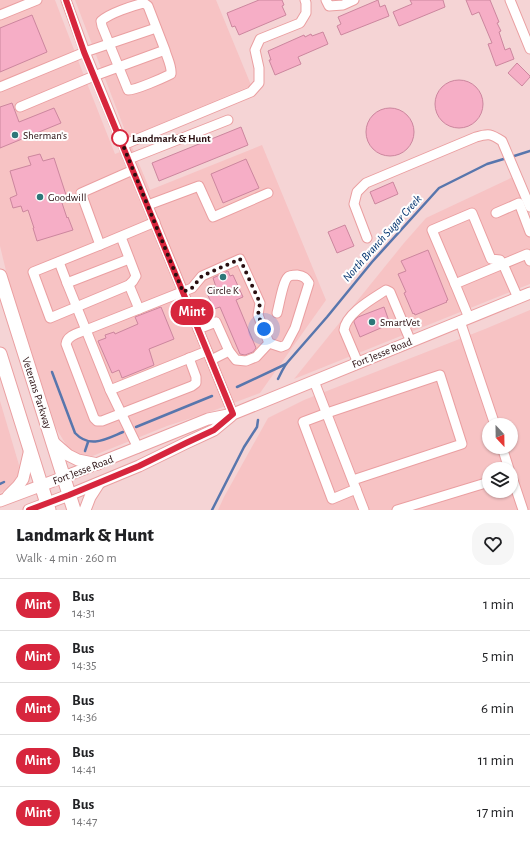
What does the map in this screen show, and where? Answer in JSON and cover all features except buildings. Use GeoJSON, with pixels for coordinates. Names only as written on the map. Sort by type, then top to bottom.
{"type":"FeatureCollection","features":[{"type":"Feature","properties":{"kind":"highway","name":"Veterans Parkway"},"geometry":{"type":"LineString","coordinates":[[0,276],[74,510]]}},
{"type":"Feature","properties":{"kind":"highway"},"geometry":{"type":"LineString","coordinates":[[0,354],[48,506]]}},
{"type":"Feature","properties":{"kind":"main road","name":"Fort Jesse Road"},"geometry":{"type":"LineString","coordinates":[[3,500],[98,464],[208,419],[233,414],[530,293]]}},
{"type":"Feature","properties":{"kind":"main road","name":"Fort Jesse Road"},"geometry":{"type":"LineString","coordinates":[[29,510],[48,506],[69,495],[139,466],[214,430],[233,414]]}},
{"type":"Feature","properties":{"kind":"main road"},"geometry":{"type":"LineString","coordinates":[[53,442],[68,455],[78,460],[98,464]]}},
{"type":"Feature","properties":{"kind":"main road"},"geometry":{"type":"LineString","coordinates":[[3,500],[18,486],[23,479],[30,449]]}},
{"type":"Feature","properties":{"kind":"main road"},"geometry":{"type":"LineString","coordinates":[[85,510],[90,497],[100,483]]}},
{"type":"Feature","properties":{"kind":"street"},"geometry":{"type":"LineString","coordinates":[[0,15],[37,0]]}},
{"type":"Feature","properties":{"kind":"street"},"geometry":{"type":"LineString","coordinates":[[66,0],[84,52],[233,414]]}},
{"type":"Feature","properties":{"kind":"street"},"geometry":{"type":"LineString","coordinates":[[123,145],[251,92],[259,84],[259,68],[255,50],[260,39],[300,23],[306,13],[305,0]]}},
{"type":"Feature","properties":{"kind":"street"},"geometry":{"type":"LineString","coordinates":[[328,3],[343,5],[354,0]]}},
{"type":"Feature","properties":{"kind":"street"},"geometry":{"type":"LineString","coordinates":[[510,0],[530,49]]}},
{"type":"Feature","properties":{"kind":"street"},"geometry":{"type":"LineString","coordinates":[[144,4],[148,6],[156,28],[172,71],[171,74],[128,90],[101,21],[130,7],[144,4]]}},
{"type":"Feature","properties":{"kind":"street"},"geometry":{"type":"LineString","coordinates":[[0,88],[84,52],[156,28]]}},
{"type":"Feature","properties":{"kind":"street"},"geometry":{"type":"LineString","coordinates":[[20,107],[94,76],[165,50]]}},
{"type":"Feature","properties":{"kind":"street"},"geometry":{"type":"LineString","coordinates":[[129,159],[228,120]]}},
{"type":"Feature","properties":{"kind":"street"},"geometry":{"type":"LineString","coordinates":[[367,238],[354,204],[357,192],[366,183],[476,136],[486,134],[493,135],[502,141],[530,207]]}},
{"type":"Feature","properties":{"kind":"street"},"geometry":{"type":"LineString","coordinates":[[100,245],[81,192],[133,170]]}},
{"type":"Feature","properties":{"kind":"street"},"geometry":{"type":"LineString","coordinates":[[148,205],[199,186],[213,217],[268,193]]}},
{"type":"Feature","properties":{"kind":"street"},"geometry":{"type":"LineString","coordinates":[[496,213],[519,203],[530,232]]}},
{"type":"Feature","properties":{"kind":"street"},"geometry":{"type":"LineString","coordinates":[[493,418],[455,284],[432,230],[472,213],[491,259],[500,260],[503,264],[518,298]]}},
{"type":"Feature","properties":{"kind":"street"},"geometry":{"type":"LineString","coordinates":[[120,237],[136,276],[133,281],[129,285],[50,318],[33,272],[155,222]]}},
{"type":"Feature","properties":{"kind":"street"},"geometry":{"type":"LineString","coordinates":[[455,284],[503,264],[529,256]]}},
{"type":"Feature","properties":{"kind":"street"},"geometry":{"type":"LineString","coordinates":[[67,283],[129,259]]}},
{"type":"Feature","properties":{"kind":"street"},"geometry":{"type":"LineString","coordinates":[[189,358],[196,377],[196,383],[122,414],[102,421],[97,421],[94,418],[66,344],[69,338],[86,330],[192,288],[202,276],[240,259],[260,303],[258,315],[269,343]]}},
{"type":"Feature","properties":{"kind":"street"},"geometry":{"type":"LineString","coordinates":[[58,262],[110,390],[138,448]]}},
{"type":"Feature","properties":{"kind":"street"},"geometry":{"type":"LineString","coordinates":[[269,343],[281,347],[286,345],[296,328],[309,283],[306,278],[293,275],[288,277],[285,282],[277,314]]}},
{"type":"Feature","properties":{"kind":"street"},"geometry":{"type":"LineString","coordinates":[[129,285],[139,309]]}},
{"type":"Feature","properties":{"kind":"street"},"geometry":{"type":"LineString","coordinates":[[358,363],[344,330],[344,326],[361,306],[386,290],[390,292],[411,342]]}},
{"type":"Feature","properties":{"kind":"street"},"geometry":{"type":"LineString","coordinates":[[198,329],[216,322],[229,351],[236,360],[246,361],[256,357],[269,343]]}},
{"type":"Feature","properties":{"kind":"street"},"geometry":{"type":"LineString","coordinates":[[110,390],[207,351]]}},
{"type":"Feature","properties":{"kind":"street"},"geometry":{"type":"LineString","coordinates":[[211,360],[229,351]]}},
{"type":"Feature","properties":{"kind":"street"},"geometry":{"type":"LineString","coordinates":[[440,375],[462,444],[355,485],[332,499],[303,422],[327,413],[440,375]]}},
{"type":"Feature","properties":{"kind":"street"},"geometry":{"type":"LineString","coordinates":[[314,381],[364,510]]}},
{"type":"Feature","properties":{"kind":"street"},"geometry":{"type":"LineString","coordinates":[[397,510],[482,484]]}},
{"type":"Feature","properties":{"kind":"street"},"geometry":{"type":"LineString","coordinates":[[518,495],[523,510]]}},
{"type":"Feature","properties":{"kind":"shaded area"},"geometry":{"type":"Polygon","coordinates":[[[0,0],[55,0],[115,154],[132,147],[150,190],[262,145],[326,300],[260,393],[167,426],[90,457],[76,455],[68,448],[56,428],[7,275],[0,246],[0,0]]]}},
{"type":"Feature","properties":{"kind":"shaded area"},"geometry":{"type":"Polygon","coordinates":[[[75,0],[216,0],[251,85],[131,136],[127,136],[75,0]]]}},
{"type":"Feature","properties":{"kind":"shaded area"},"geometry":{"type":"Polygon","coordinates":[[[513,177],[530,219],[530,284],[294,379],[426,218],[513,177]]]}},
{"type":"Feature","properties":{"kind":"shaded area"},"geometry":{"type":"Polygon","coordinates":[[[530,310],[530,510],[218,510],[268,418],[304,400],[530,310]]]}},
{"type":"Feature","properties":{"kind":"shaded area"},"geometry":{"type":"Polygon","coordinates":[[[0,401],[19,465],[18,474],[15,480],[8,488],[0,493],[0,401]]]}},
{"type":"Feature","properties":{"kind":"waterway","name":"North Branch Sugar Creek"},"geometry":{"type":"LineString","coordinates":[[511,157],[530,151]]}},
{"type":"Feature","properties":{"kind":"waterway","name":"North Branch Sugar Creek"},"geometry":{"type":"LineString","coordinates":[[278,379],[286,364],[372,262],[439,188],[487,164],[507,158]]}},
{"type":"Feature","properties":{"kind":"waterway"},"geometry":{"type":"LineString","coordinates":[[237,387],[286,364]]}},
{"type":"Feature","properties":{"kind":"waterway"},"geometry":{"type":"LineString","coordinates":[[52,372],[75,433],[86,441],[92,442],[104,440],[123,432]]}},
{"type":"Feature","properties":{"kind":"waterway"},"geometry":{"type":"LineString","coordinates":[[136,427],[212,396]]}},
{"type":"Feature","properties":{"kind":"waterway","name":"North Branch Sugar Creek"},"geometry":{"type":"LineString","coordinates":[[212,510],[244,447],[257,427],[258,420]]}},
{"type":"Feature","properties":{"kind":"waterway"},"geometry":{"type":"LineString","coordinates":[[85,451],[88,442]]}},
{"type":"Feature","properties":{"kind":"waterway"},"geometry":{"type":"LineString","coordinates":[[0,484],[4,482]]}},
{"type":"Feature","properties":{"kind":"bus line","name":"Mint"},"geometry":{"type":"LineString","coordinates":[[29,510],[139,466],[214,430],[233,414],[84,52],[66,0]]}},
{"type":"Feature","properties":{"kind":"place","name":"Sherman's"},"geometry":{"type":"Point","coordinates":[15,135]}},
{"type":"Feature","properties":{"kind":"place","name":"Landmark & Hunt"},"geometry":{"type":"Point","coordinates":[120,138]}},
{"type":"Feature","properties":{"kind":"place","name":"Goodwill"},"geometry":{"type":"Point","coordinates":[40,197]}},
{"type":"Feature","properties":{"kind":"place","name":"Circle K"},"geometry":{"type":"Point","coordinates":[223,277]}},
{"type":"Feature","properties":{"kind":"place","name":"SmartVet"},"geometry":{"type":"Point","coordinates":[372,322]}},
{"type":"Feature","properties":{"kind":"route"},"geometry":{"type":"LineString","coordinates":[[120,138],[118,133],[183,292],[192,288],[202,276],[240,259],[260,303],[258,315],[264,329]]}}]}
